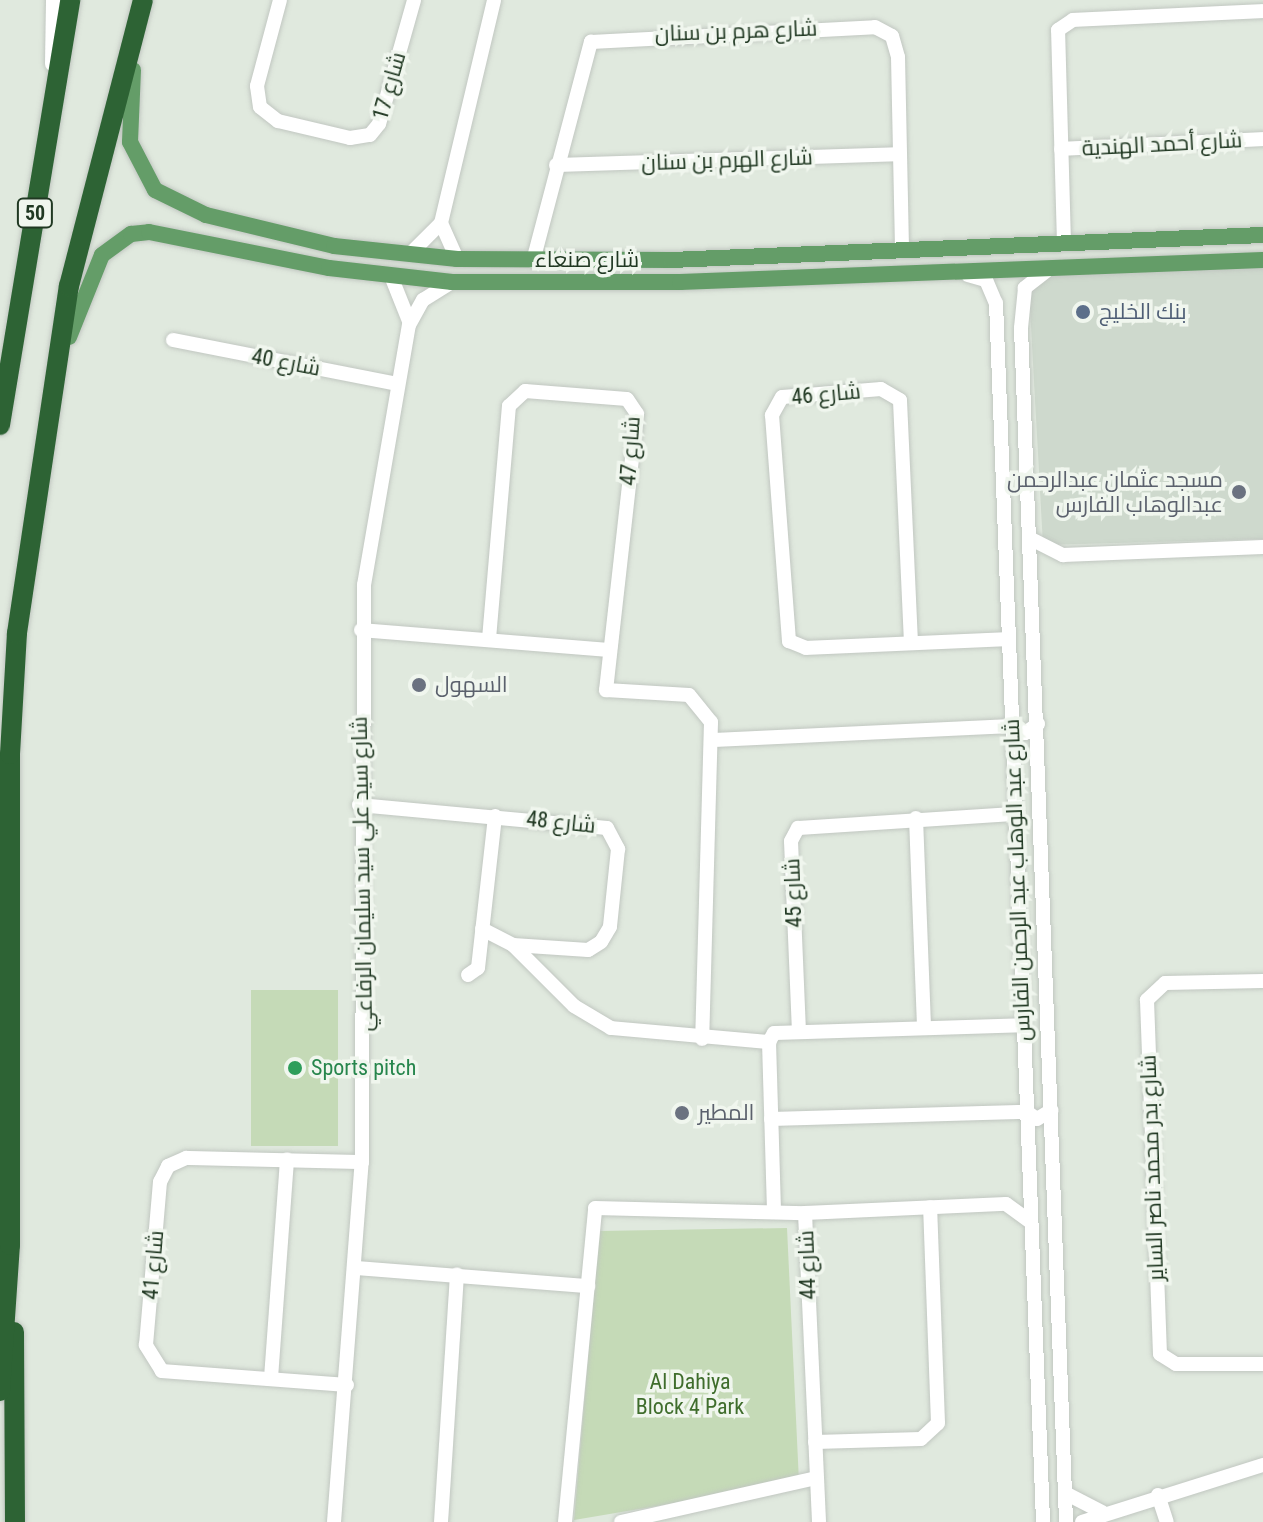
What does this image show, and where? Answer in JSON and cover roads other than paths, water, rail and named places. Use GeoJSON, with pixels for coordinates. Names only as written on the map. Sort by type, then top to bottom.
{"type":"FeatureCollection","features":[{"type":"Feature","properties":{"kind":"highway","name":"50"},"geometry":{"type":"LineString","coordinates":[[0,425],[70,0]]}},
{"type":"Feature","properties":{"kind":"highway","name":"50"},"geometry":{"type":"LineString","coordinates":[[0,1391],[10,1245],[10,754],[44,423],[93,182],[143,2]]}},
{"type":"Feature","properties":{"kind":"highway"},"geometry":{"type":"LineString","coordinates":[[10,1245],[15,1522]]}},
{"type":"Feature","properties":{"kind":"main road","name":"شارع صنعاء"},"geometry":{"type":"LineString","coordinates":[[143,2],[127,119],[138,166],[179,206],[227,221],[334,246],[457,259],[533,261],[749,258],[1263,235]]}},
{"type":"Feature","properties":{"kind":"main road"},"geometry":{"type":"LineString","coordinates":[[226,246],[227,221]]}},
{"type":"Feature","properties":{"kind":"main road","name":"شارع صنعاء"},"geometry":{"type":"LineString","coordinates":[[44,423],[81,293],[102,255],[131,234],[149,232],[391,276],[452,282],[751,280],[1263,260]]}},
{"type":"Feature","properties":{"kind":"main road"},"geometry":{"type":"LineString","coordinates":[[1218,239],[1212,253],[1221,263]]}},
{"type":"Feature","properties":{"kind":"main road"},"geometry":{"type":"LineString","coordinates":[[1180,264],[1190,252],[1181,241]]}},
{"type":"Feature","properties":{"kind":"main road"},"geometry":{"type":"LineString","coordinates":[[782,256],[775,269],[785,279]]}},
{"type":"Feature","properties":{"kind":"main road"},"geometry":{"type":"LineString","coordinates":[[749,258],[757,268],[751,280]]}},
{"type":"Feature","properties":{"kind":"street"},"geometry":{"type":"LineString","coordinates":[[52,112],[53,0]]}},
{"type":"Feature","properties":{"kind":"street","name":"شارع 17"},"geometry":{"type":"LineString","coordinates":[[280,0],[257,86],[260,107],[278,121],[350,138],[370,135],[379,124],[414,0]]}},
{"type":"Feature","properties":{"kind":"street"},"geometry":{"type":"LineString","coordinates":[[410,254],[441,223],[494,0]]}},
{"type":"Feature","properties":{"kind":"street","name":"شارع أحمد الهندية"},"geometry":{"type":"LineString","coordinates":[[1064,243],[1054,41],[1064,25],[1263,11]]}},
{"type":"Feature","properties":{"kind":"street","name":"شارع هرم بن سنان"},"geometry":{"type":"LineString","coordinates":[[533,261],[591,42],[632,34],[884,30],[898,57],[902,250]]}},
{"type":"Feature","properties":{"kind":"street","name":"شارع أحمد الهندية"},"geometry":{"type":"LineString","coordinates":[[1061,149],[1263,139]]}},
{"type":"Feature","properties":{"kind":"street","name":"شارع الهرم بن سنان"},"geometry":{"type":"LineString","coordinates":[[556,165],[898,154]]}},
{"type":"Feature","properties":{"kind":"street"},"geometry":{"type":"LineString","coordinates":[[441,223],[457,259]]}},
{"type":"Feature","properties":{"kind":"street","name":"شارع عبد الوهاب عبد الرحمن الفارس"},"geometry":{"type":"LineString","coordinates":[[1052,268],[1025,288],[1021,328],[1033,580],[1066,1522]]}},
{"type":"Feature","properties":{"kind":"street","name":"شارع عبد الوهاب عبد الرحمن الفارس"},"geometry":{"type":"LineString","coordinates":[[947,273],[986,280],[998,326],[1014,814],[1029,1146],[1039,1518]]}},
{"type":"Feature","properties":{"kind":"street","name":"شارع سيد علي سيد سليمان الرفاعي"},"geometry":{"type":"LineString","coordinates":[[334,1522],[357,1268],[362,1162],[361,630],[409,325],[406,300],[391,276]]}},
{"type":"Feature","properties":{"kind":"street","name":"شارع سيد علي سيد سليمان الرفاعي"},"geometry":{"type":"LineString","coordinates":[[409,325],[428,295],[452,282]]}},
{"type":"Feature","properties":{"kind":"street"},"geometry":{"type":"LineString","coordinates":[[998,326],[1010,316],[1021,328]]}},
{"type":"Feature","properties":{"kind":"street","name":"شارع 40"},"geometry":{"type":"LineString","coordinates":[[173,340],[398,384]]}},
{"type":"Feature","properties":{"kind":"street","name":"شارع 46"},"geometry":{"type":"LineString","coordinates":[[911,643],[904,407],[881,389],[782,397],[772,415],[785,637],[806,648],[1009,639]]}},
{"type":"Feature","properties":{"kind":"street","name":"شارع 47"},"geometry":{"type":"LineString","coordinates":[[489,639],[509,406],[525,391],[620,395],[637,414],[608,650],[606,690],[689,695],[704,706],[714,740]]}},
{"type":"Feature","properties":{"kind":"street"},"geometry":{"type":"LineString","coordinates":[[1031,539],[1063,555],[1263,547]]}},
{"type":"Feature","properties":{"kind":"street"},"geometry":{"type":"LineString","coordinates":[[1033,580],[1063,555]]}},
{"type":"Feature","properties":{"kind":"street"},"geometry":{"type":"LineString","coordinates":[[361,630],[608,650]]}},
{"type":"Feature","properties":{"kind":"street"},"geometry":{"type":"LineString","coordinates":[[702,1039],[704,818],[714,740],[1012,726],[1025,733],[1038,724]]}},
{"type":"Feature","properties":{"kind":"street"},"geometry":{"type":"LineString","coordinates":[[1013,753],[1025,742],[1039,750]]}},
{"type":"Feature","properties":{"kind":"street","name":"شارع 48"},"geometry":{"type":"LineString","coordinates":[[359,805],[595,823],[613,834],[618,849],[610,927],[595,948],[513,945]]}},
{"type":"Feature","properties":{"kind":"street","name":"شارع 45"},"geometry":{"type":"LineString","coordinates":[[799,1032],[794,832],[811,823],[1014,814]]}},
{"type":"Feature","properties":{"kind":"street","name":"شارع 48"},"geometry":{"type":"LineString","coordinates":[[468,975],[477,972],[495,816]]}},
{"type":"Feature","properties":{"kind":"street"},"geometry":{"type":"LineString","coordinates":[[916,818],[924,1028]]}},
{"type":"Feature","properties":{"kind":"street","name":"شارع 48"},"geometry":{"type":"LineString","coordinates":[[482,929],[513,945],[590,1017],[634,1033],[769,1042]]}},
{"type":"Feature","properties":{"kind":"street","name":"شارع بدر محمد ناصر الساير"},"geometry":{"type":"LineString","coordinates":[[1263,981],[1165,983],[1147,1000],[1157,1344],[1176,1364],[1263,1364]]}},
{"type":"Feature","properties":{"kind":"street"},"geometry":{"type":"LineString","coordinates":[[774,1212],[769,1042],[774,1033],[1023,1025]]}},
{"type":"Feature","properties":{"kind":"street"},"geometry":{"type":"LineString","coordinates":[[771,1119],[1027,1112],[1037,1119],[1052,1110]]}},
{"type":"Feature","properties":{"kind":"street"},"geometry":{"type":"LineString","coordinates":[[1029,1146],[1042,1133],[1054,1143]]}},
{"type":"Feature","properties":{"kind":"street","name":"شارع 41"},"geometry":{"type":"LineString","coordinates":[[347,1385],[162,1371],[146,1345],[163,1172],[186,1158],[362,1162]]}},
{"type":"Feature","properties":{"kind":"street"},"geometry":{"type":"LineString","coordinates":[[271,1378],[287,1160]]}},
{"type":"Feature","properties":{"kind":"street"},"geometry":{"type":"LineString","coordinates":[[1030,1186],[1006,1204],[1031,1222]]}},
{"type":"Feature","properties":{"kind":"street","name":"شارع 44"},"geometry":{"type":"LineString","coordinates":[[819,1522],[805,1213],[1006,1204]]}},
{"type":"Feature","properties":{"kind":"street"},"geometry":{"type":"LineString","coordinates":[[815,1442],[921,1439],[938,1423],[930,1207]]}},
{"type":"Feature","properties":{"kind":"street"},"geometry":{"type":"LineString","coordinates":[[565,1522],[595,1208],[805,1213]]}},
{"type":"Feature","properties":{"kind":"street"},"geometry":{"type":"LineString","coordinates":[[357,1268],[588,1286]]}},
{"type":"Feature","properties":{"kind":"street"},"geometry":{"type":"LineString","coordinates":[[441,1522],[437,1502],[457,1275]]}},
{"type":"Feature","properties":{"kind":"street"},"geometry":{"type":"LineString","coordinates":[[1082,1522],[1102,1512],[1263,1465]]}},
{"type":"Feature","properties":{"kind":"street"},"geometry":{"type":"LineString","coordinates":[[621,1522],[816,1478]]}},
{"type":"Feature","properties":{"kind":"street"},"geometry":{"type":"LineString","coordinates":[[1065,1493],[1102,1512]]}},
{"type":"Feature","properties":{"kind":"street"},"geometry":{"type":"LineString","coordinates":[[1158,1495],[1167,1522]]}},
{"type":"Feature","properties":{"kind":"place","name":"بنك الخليج"},"geometry":{"type":"Point","coordinates":[1083,312]}},
{"type":"Feature","properties":{"kind":"place","name":"مسجد عثمان عبدالرحمن عبدالوهاب الفارس"},"geometry":{"type":"Point","coordinates":[1239,492]}},
{"type":"Feature","properties":{"kind":"place","name":"السهول"},"geometry":{"type":"Point","coordinates":[419,685]}},
{"type":"Feature","properties":{"kind":"place","name":"Sports pitch"},"geometry":{"type":"Point","coordinates":[295,1068]}},
{"type":"Feature","properties":{"kind":"place","name":"المطير"},"geometry":{"type":"Point","coordinates":[682,1113]}},
{"type":"Feature","properties":{"kind":"park label","name":"Al Dahiya Block 4 Park"},"geometry":{"type":"Point","coordinates":[690,1394]}}]}
